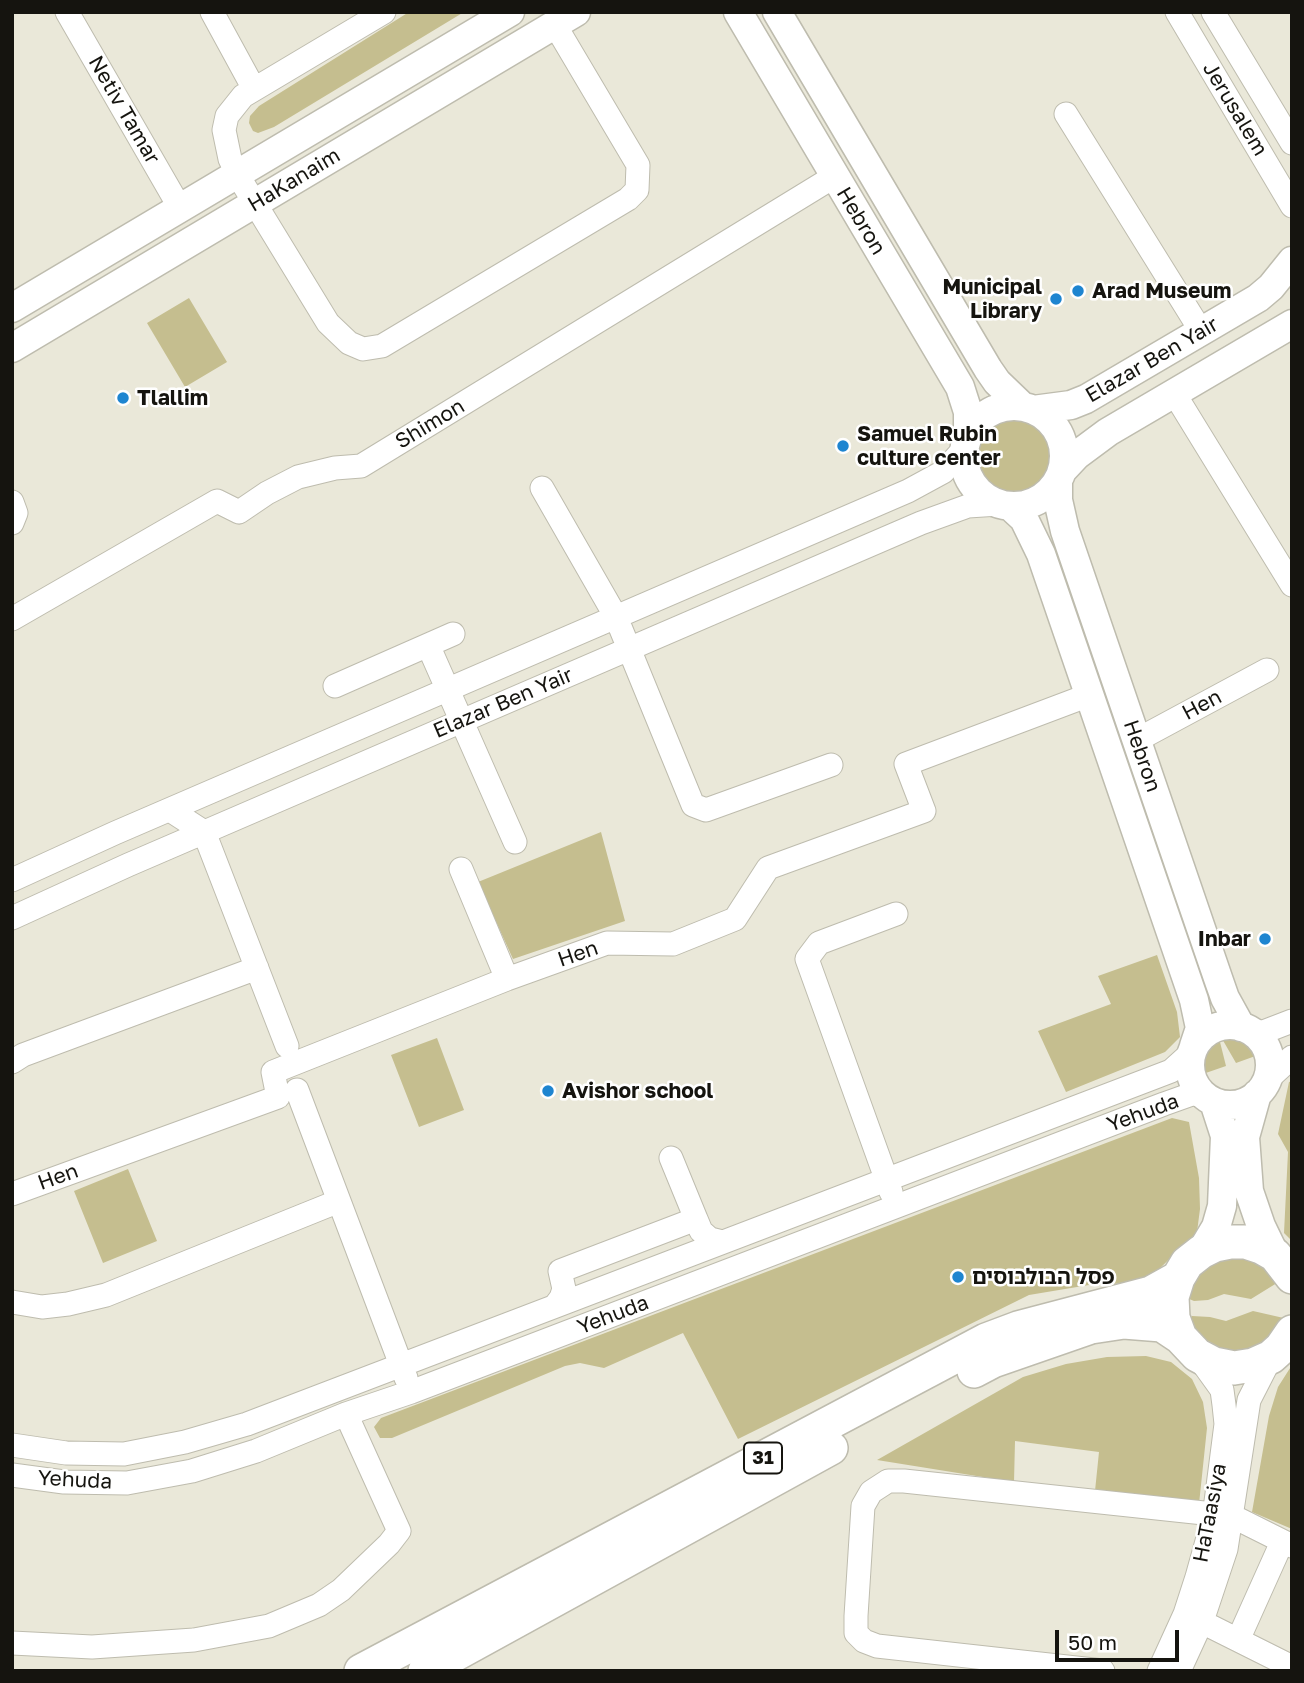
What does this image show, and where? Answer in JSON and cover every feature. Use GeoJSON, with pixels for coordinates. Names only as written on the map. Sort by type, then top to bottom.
{"type":"FeatureCollection","features":[{"type":"Feature","properties":{"kind":"highway"},"geometry":{"type":"LineString","coordinates":[[1200,1252],[1215,1245],[1246,1242],[1262,1247],[1287,1269]]}},
{"type":"Feature","properties":{"kind":"highway","name":"31"},"geometry":{"type":"LineString","coordinates":[[361,1671],[986,1340],[1017,1328],[1151,1293],[1178,1278],[1187,1263],[1200,1252]]}},
{"type":"Feature","properties":{"kind":"highway"},"geometry":{"type":"LineString","coordinates":[[1178,1278],[1172,1297],[1173,1318],[1189,1346]]}},
{"type":"Feature","properties":{"kind":"highway","name":"31"},"geometry":{"type":"LineString","coordinates":[[425,1671],[993,1361],[1091,1328],[1124,1322],[1162,1325],[1214,1364],[1234,1368],[1253,1366],[1286,1340]]}},
{"type":"Feature","properties":{"kind":"main road","name":"HaKanaim"},"geometry":{"type":"LineString","coordinates":[[12,308],[510,12]]}},
{"type":"Feature","properties":{"kind":"main road","name":"Hebron"},"geometry":{"type":"LineString","coordinates":[[738,12],[960,387],[968,412],[966,442]]}},
{"type":"Feature","properties":{"kind":"main road","name":"Hebron"},"geometry":{"type":"LineString","coordinates":[[777,12],[988,369],[997,382],[1027,408]]}},
{"type":"Feature","properties":{"kind":"main road","name":"HaKanaim"},"geometry":{"type":"LineString","coordinates":[[12,348],[565,19]]}},
{"type":"Feature","properties":{"kind":"main road","name":"Elazar Ben Yair"},"geometry":{"type":"LineString","coordinates":[[1027,408],[1071,405],[1086,399],[1258,298],[1292,261]]}},
{"type":"Feature","properties":{"kind":"main road","name":"Elazar Ben Yair"},"geometry":{"type":"LineString","coordinates":[[1060,475],[1089,445],[1292,324]]}},
{"type":"Feature","properties":{"kind":"main road"},"geometry":{"type":"LineString","coordinates":[[1005,407],[1027,408],[1046,418],[1056,428],[1064,456],[1060,475],[1052,489],[1033,503],[1005,505],[986,498],[975,489],[968,478],[964,464],[966,442],[977,421],[990,411],[1005,407]]}},
{"type":"Feature","properties":{"kind":"main road","name":"Hebron"},"geometry":{"type":"LineString","coordinates":[[1060,475],[1058,500],[1065,531],[1222,988],[1248,1030]]}},
{"type":"Feature","properties":{"kind":"main road","name":"Hebron"},"geometry":{"type":"LineString","coordinates":[[1005,505],[1024,519],[1041,554],[1194,1000],[1200,1028],[1193,1049]]}},
{"type":"Feature","properties":{"kind":"main road"},"geometry":{"type":"LineString","coordinates":[[1200,1252],[1216,1227],[1222,1206],[1225,1136],[1208,1098],[1191,1075],[1193,1049],[1200,1037],[1219,1026],[1248,1030],[1266,1049],[1270,1070],[1245,1137],[1249,1191],[1287,1269]]}},
{"type":"Feature","properties":{"kind":"main road"},"geometry":{"type":"LineString","coordinates":[[1208,1098],[1237,1104],[1262,1087]]}},
{"type":"Feature","properties":{"kind":"street","name":"Netiv Tamar"},"geometry":{"type":"LineString","coordinates":[[67,12],[180,208]]}},
{"type":"Feature","properties":{"kind":"street"},"geometry":{"type":"LineString","coordinates":[[212,12],[254,89]]}},
{"type":"Feature","properties":{"kind":"street"},"geometry":{"type":"LineString","coordinates":[[384,12],[243,96],[226,116],[225,142],[237,174],[254,204],[328,323],[342,337],[363,349],[382,346],[628,200],[637,190],[638,165],[565,19]]}},
{"type":"Feature","properties":{"kind":"street","name":"Jerusalem"},"geometry":{"type":"LineString","coordinates":[[1177,12],[1292,206]]}},
{"type":"Feature","properties":{"kind":"street","name":"Jerusalem"},"geometry":{"type":"LineString","coordinates":[[1213,12],[1292,143]]}},
{"type":"Feature","properties":{"kind":"street"},"geometry":{"type":"LineString","coordinates":[[1066,114],[1201,331]]}},
{"type":"Feature","properties":{"kind":"street","name":"Shimon"},"geometry":{"type":"LineString","coordinates":[[12,620],[217,501],[239,512],[298,477],[335,468],[361,466],[835,177]]}},
{"type":"Feature","properties":{"kind":"street"},"geometry":{"type":"LineString","coordinates":[[1174,393],[1292,585]]}},
{"type":"Feature","properties":{"kind":"street","name":"Elazar Ben Yair"},"geometry":{"type":"LineString","coordinates":[[12,880],[918,486],[943,472],[966,442]]}},
{"type":"Feature","properties":{"kind":"street"},"geometry":{"type":"LineString","coordinates":[[542,488],[616,617],[693,806],[706,810],[831,765]]}},
{"type":"Feature","properties":{"kind":"street"},"geometry":{"type":"LineString","coordinates":[[12,502],[16,513],[12,523]]}},
{"type":"Feature","properties":{"kind":"street","name":"Elazar Ben Yair"},"geometry":{"type":"LineString","coordinates":[[12,918],[204,832],[930,519],[968,506],[1005,505]]}},
{"type":"Feature","properties":{"kind":"street"},"geometry":{"type":"LineString","coordinates":[[335,686],[453,634]]}},
{"type":"Feature","properties":{"kind":"street"},"geometry":{"type":"LineString","coordinates":[[428,645],[515,842]]}},
{"type":"Feature","properties":{"kind":"street","name":"Hen"},"geometry":{"type":"LineString","coordinates":[[1136,740],[1267,670]]}},
{"type":"Feature","properties":{"kind":"street","name":"Hen"},"geometry":{"type":"LineString","coordinates":[[12,1194],[278,1097],[273,1072],[507,979],[607,943],[673,944],[736,919],[768,868],[924,811],[906,764],[1089,695]]}},
{"type":"Feature","properties":{"kind":"street"},"geometry":{"type":"LineString","coordinates":[[170,810],[204,832],[288,1046]]}},
{"type":"Feature","properties":{"kind":"street"},"geometry":{"type":"LineString","coordinates":[[461,869],[507,979]]}},
{"type":"Feature","properties":{"kind":"street"},"geometry":{"type":"LineString","coordinates":[[896,914],[819,943],[807,959],[897,1206]]}},
{"type":"Feature","properties":{"kind":"street"},"geometry":{"type":"LineString","coordinates":[[12,1062],[257,968]]}},
{"type":"Feature","properties":{"kind":"street"},"geometry":{"type":"LineString","coordinates":[[1248,1030],[1266,1031],[1292,1021]]}},
{"type":"Feature","properties":{"kind":"street","name":"Yehuda"},"geometry":{"type":"LineString","coordinates":[[12,1445],[52,1452],[124,1454],[185,1443],[247,1424],[1171,1071],[1193,1049]]}},
{"type":"Feature","properties":{"kind":"street"},"geometry":{"type":"LineString","coordinates":[[1262,1087],[1292,1057]]}},
{"type":"Feature","properties":{"kind":"street"},"geometry":{"type":"LineString","coordinates":[[298,1090],[411,1392]]}},
{"type":"Feature","properties":{"kind":"street","name":"Yehuda"},"geometry":{"type":"LineString","coordinates":[[12,1475],[64,1482],[127,1483],[192,1471],[256,1451],[1164,1104],[1192,1094],[1208,1098]]}},
{"type":"Feature","properties":{"kind":"street"},"geometry":{"type":"LineString","coordinates":[[671,1158],[701,1231],[710,1239],[722,1242]]}},
{"type":"Feature","properties":{"kind":"street"},"geometry":{"type":"LineString","coordinates":[[12,1302],[42,1307],[106,1295],[339,1201]]}},
{"type":"Feature","properties":{"kind":"street"},"geometry":{"type":"LineString","coordinates":[[555,1306],[564,1289],[560,1271],[696,1219]]}},
{"type":"Feature","properties":{"kind":"street","name":"HaTaasiya"},"geometry":{"type":"LineString","coordinates":[[1179,1671],[1223,1516],[1249,1400],[1286,1340]]}},
{"type":"Feature","properties":{"kind":"street","name":"HaTaasiya"},"geometry":{"type":"LineString","coordinates":[[1189,1346],[1222,1390],[1226,1424],[1223,1516]]}},
{"type":"Feature","properties":{"kind":"street"},"geometry":{"type":"LineString","coordinates":[[12,1643],[92,1647],[194,1640],[269,1626],[319,1605],[341,1590],[382,1552],[399,1531],[346,1415]]}},
{"type":"Feature","properties":{"kind":"street"},"geometry":{"type":"LineString","coordinates":[[1103,1671],[1016,1666],[877,1646],[864,1641],[856,1633],[863,1506],[871,1492],[888,1481],[904,1481],[1223,1516],[1287,1544],[1238,1640]]}},
{"type":"Feature","properties":{"kind":"street"},"geometry":{"type":"LineString","coordinates":[[1194,1617],[1292,1667]]}},
{"type":"Feature","properties":{"kind":"street","name":"HaTaasiya"},"geometry":{"type":"LineString","coordinates":[[1159,1671],[1194,1617]]}},
{"type":"Feature","properties":{"kind":"shaded area"},"geometry":{"type":"Polygon","coordinates":[[[409,12],[464,12],[274,127],[258,133],[253,131],[249,123],[250,116],[259,106],[409,12]]]}},
{"type":"Feature","properties":{"kind":"shaded area"},"geometry":{"type":"Polygon","coordinates":[[[189,298],[227,362],[185,387],[147,323],[189,298]]]}},
{"type":"Feature","properties":{"kind":"shaded area"},"geometry":{"type":"Polygon","coordinates":[[[1014,416],[1029,419],[1042,427],[1050,440],[1053,455],[1050,470],[1042,483],[1029,491],[1014,494],[999,491],[986,483],[978,470],[975,455],[978,440],[986,427],[999,419],[1014,416]]]}},
{"type":"Feature","properties":{"kind":"shaded area"},"geometry":{"type":"Polygon","coordinates":[[[601,832],[625,921],[513,959],[478,882],[601,832]]]}},
{"type":"Feature","properties":{"kind":"shaded area"},"geometry":{"type":"Polygon","coordinates":[[[1157,955],[1177,1012],[1180,1037],[1165,1052],[1066,1092],[1038,1031],[1111,1004],[1098,976],[1157,955]]]}},
{"type":"Feature","properties":{"kind":"shaded area"},"geometry":{"type":"Polygon","coordinates":[[[1235,1033],[1255,1044],[1261,1054],[1236,1063],[1221,1037],[1219,1038],[1226,1066],[1197,1076],[1198,1055],[1204,1045],[1212,1037],[1235,1033]]]}},
{"type":"Feature","properties":{"kind":"shaded area"},"geometry":{"type":"Polygon","coordinates":[[[437,1038],[464,1110],[419,1127],[391,1055],[437,1038]]]}},
{"type":"Feature","properties":{"kind":"shaded area"},"geometry":{"type":"Polygon","coordinates":[[[1292,1081],[1292,1241],[1284,1233],[1288,1152],[1278,1134],[1289,1082],[1292,1081]]]}},
{"type":"Feature","properties":{"kind":"shaded area"},"geometry":{"type":"Polygon","coordinates":[[[1172,1118],[1189,1122],[1199,1178],[1200,1209],[1197,1232],[1151,1277],[1134,1283],[1089,1285],[1029,1295],[738,1439],[683,1333],[604,1368],[580,1363],[565,1366],[392,1438],[380,1438],[374,1427],[381,1418],[1172,1118]]]}},
{"type":"Feature","properties":{"kind":"shaded area"},"geometry":{"type":"Polygon","coordinates":[[[128,1169],[157,1241],[103,1263],[74,1191],[128,1169]]]}},
{"type":"Feature","properties":{"kind":"shaded area"},"geometry":{"type":"Polygon","coordinates":[[[1242,1249],[1285,1278],[1251,1299],[1224,1294],[1208,1300],[1194,1301],[1182,1296],[1198,1264],[1242,1249]]]}},
{"type":"Feature","properties":{"kind":"shaded area"},"geometry":{"type":"Polygon","coordinates":[[[1253,1311],[1288,1319],[1271,1344],[1222,1356],[1185,1322],[1192,1316],[1226,1321],[1253,1311]]]}},
{"type":"Feature","properties":{"kind":"shaded area"},"geometry":{"type":"Polygon","coordinates":[[[1146,1356],[1171,1362],[1192,1379],[1203,1402],[1207,1428],[1199,1504],[1095,1491],[1099,1452],[1015,1441],[1014,1482],[877,1460],[1023,1377],[1066,1364],[1107,1357],[1146,1356]]]}},
{"type":"Feature","properties":{"kind":"shaded area"},"geometry":{"type":"Polygon","coordinates":[[[1292,1365],[1292,1529],[1252,1512],[1269,1416],[1278,1387],[1292,1365]]]}},
{"type":"Feature","properties":{"kind":"place","name":"Arad Museum"},"geometry":{"type":"Point","coordinates":[1078,291]}},
{"type":"Feature","properties":{"kind":"place","name":"Municipal Library"},"geometry":{"type":"Point","coordinates":[1056,299]}},
{"type":"Feature","properties":{"kind":"place","name":"Tlallim"},"geometry":{"type":"Point","coordinates":[123,398]}},
{"type":"Feature","properties":{"kind":"place","name":"Samuel Rubin culture center"},"geometry":{"type":"Point","coordinates":[843,446]}},
{"type":"Feature","properties":{"kind":"place","name":"Inbar"},"geometry":{"type":"Point","coordinates":[1265,939]}},
{"type":"Feature","properties":{"kind":"place","name":"Avishor school"},"geometry":{"type":"Point","coordinates":[548,1091]}},
{"type":"Feature","properties":{"kind":"place","name":"פסל הבולבוסים"},"geometry":{"type":"Point","coordinates":[958,1277]}}]}
